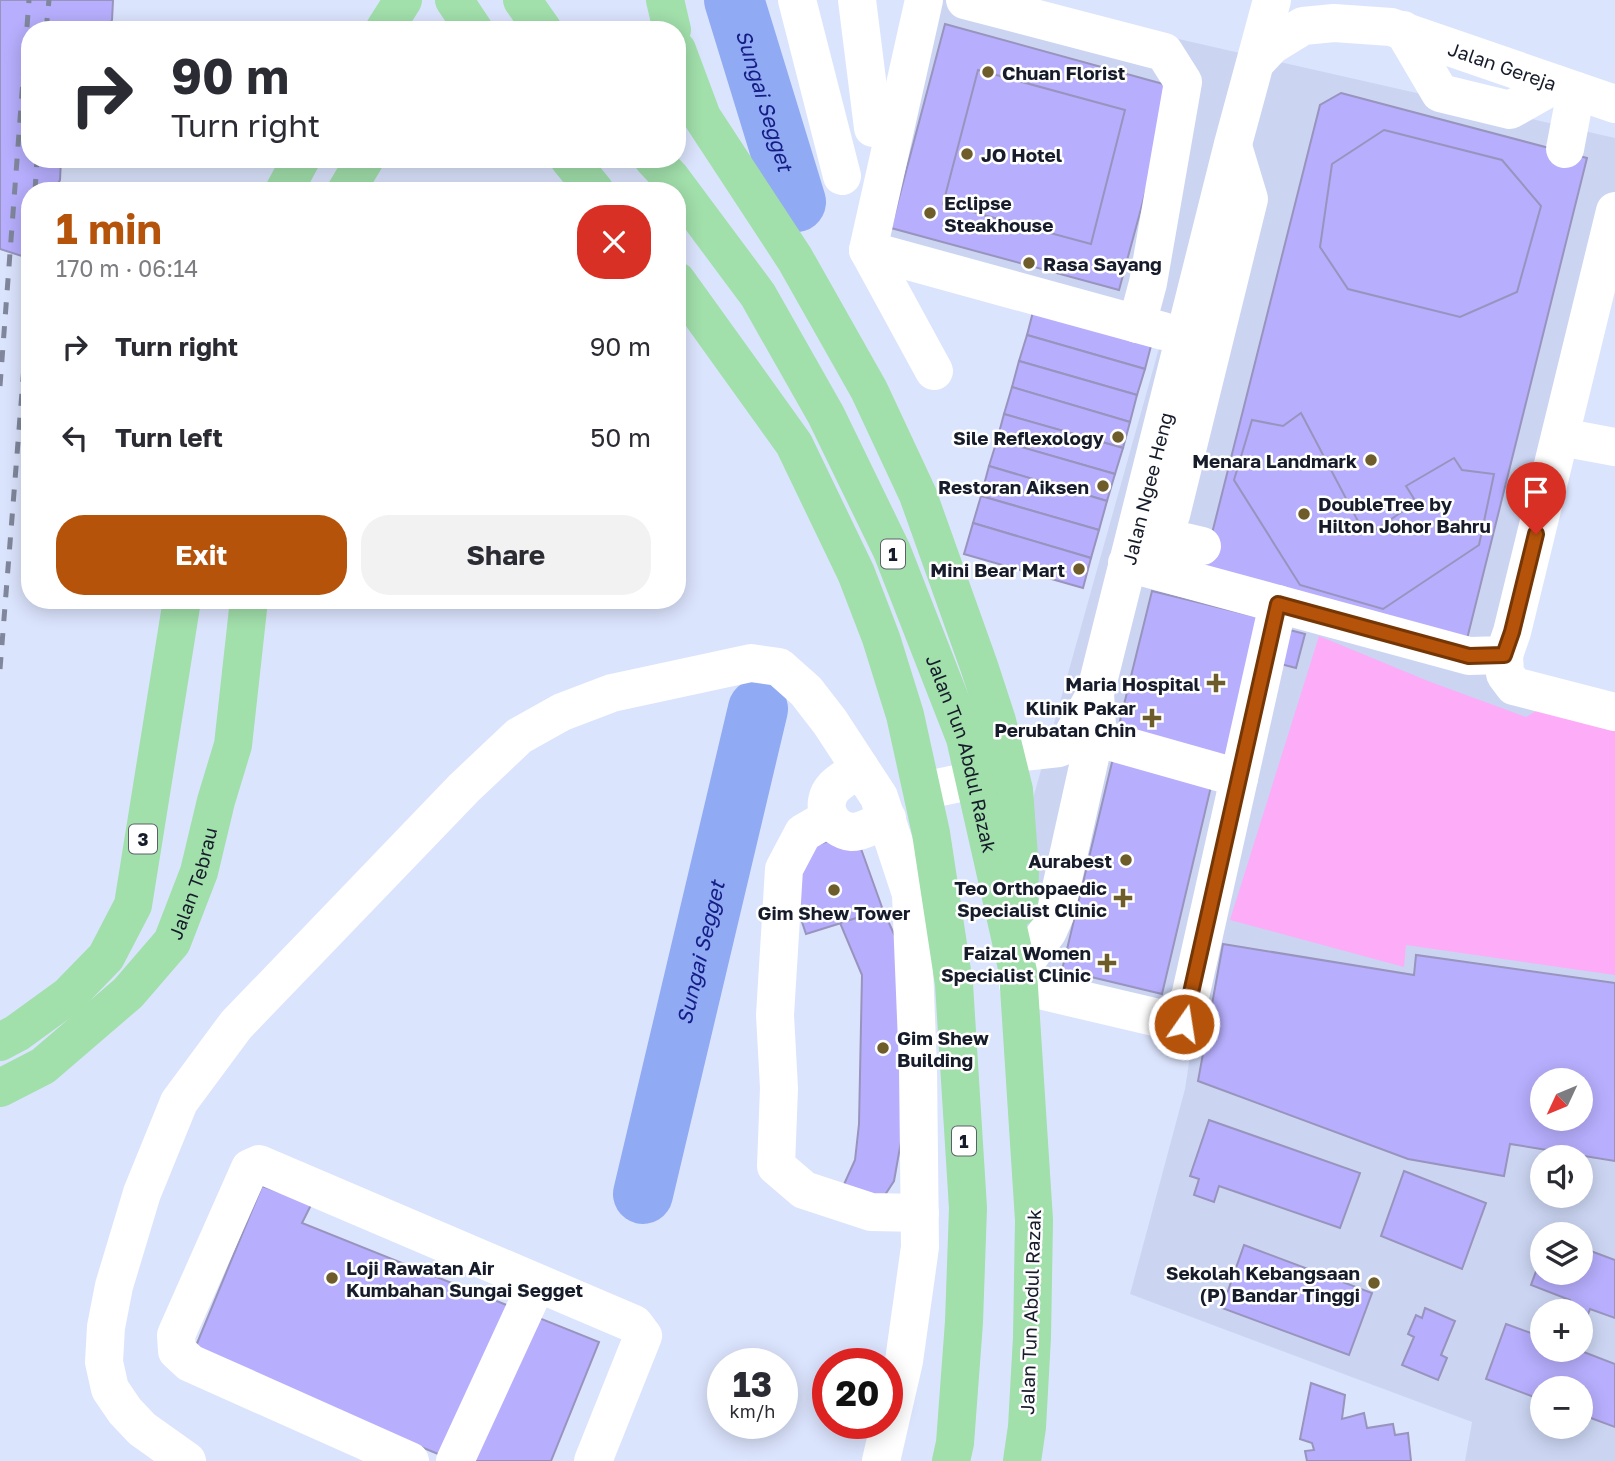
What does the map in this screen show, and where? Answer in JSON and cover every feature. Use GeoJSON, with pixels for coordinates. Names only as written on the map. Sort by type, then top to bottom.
{"type":"FeatureCollection","features":[{"type":"Feature","properties":{"kind":"highway"},"geometry":{"type":"LineString","coordinates":[[390,21],[403,0]]}},
{"type":"Feature","properties":{"kind":"highway"},"geometry":{"type":"LineString","coordinates":[[454,0],[468,21]]}},
{"type":"Feature","properties":{"kind":"highway"},"geometry":{"type":"LineString","coordinates":[[454,21],[469,0]]}},
{"type":"Feature","properties":{"kind":"highway"},"geometry":{"type":"LineString","coordinates":[[522,0],[536,21]]}},
{"type":"Feature","properties":{"kind":"highway"},"geometry":{"type":"LineString","coordinates":[[665,0],[670,21]]}},
{"type":"Feature","properties":{"kind":"highway"},"geometry":{"type":"LineString","coordinates":[[686,74],[702,117],[795,259],[869,390],[918,495],[951,582],[997,721],[1014,790],[1020,870],[1018,979]]}},
{"type":"Feature","properties":{"kind":"highway"},"geometry":{"type":"LineString","coordinates":[[576,168],[588,182]]}},
{"type":"Feature","properties":{"kind":"highway","name":"Jalan Tun Abdul Razak"},"geometry":{"type":"LineString","coordinates":[[686,200],[758,295],[826,415],[892,551],[965,738],[1018,979],[1034,1220],[1032,1337],[1027,1427],[1022,1461]]}},
{"type":"Feature","properties":{"kind":"highway","name":"1"},"geometry":{"type":"LineString","coordinates":[[686,294],[794,444],[856,572],[901,702],[932,832],[952,961],[968,1208],[964,1322],[955,1443],[951,1461]]}},
{"type":"Feature","properties":{"kind":"highway","name":"3"},"geometry":{"type":"LineString","coordinates":[[9,1037],[68,996],[106,957],[133,905],[181,609]]}},
{"type":"Feature","properties":{"kind":"highway","name":"Jalan Tebrau"},"geometry":{"type":"LineString","coordinates":[[0,1088],[43,1066],[128,993],[172,942],[199,872],[233,745],[247,609]]}},
{"type":"Feature","properties":{"kind":"street"},"geometry":{"type":"LineString","coordinates":[[797,0],[842,176]]}},
{"type":"Feature","properties":{"kind":"street"},"geometry":{"type":"LineString","coordinates":[[858,0],[873,128]]}},
{"type":"Feature","properties":{"kind":"street"},"geometry":{"type":"LineString","coordinates":[[925,0],[868,250],[934,371]]}},
{"type":"Feature","properties":{"kind":"street"},"geometry":{"type":"LineString","coordinates":[[965,0],[1164,52],[1183,82],[1148,283],[1137,324]]}},
{"type":"Feature","properties":{"kind":"street","name":"Jalan Ngee Heng"},"geometry":{"type":"LineString","coordinates":[[1018,979],[1055,915],[1097,726],[1095,694],[1137,545],[1184,337],[1272,0]]}},
{"type":"Feature","properties":{"kind":"street","name":"Jalan Gereja"},"geometry":{"type":"LineString","coordinates":[[1356,0],[1397,29]]}},
{"type":"Feature","properties":{"kind":"street","name":"Jalan Gereja"},"geometry":{"type":"LineString","coordinates":[[1255,62],[1272,45],[1303,26],[1334,23],[1397,29],[1615,104]]}},
{"type":"Feature","properties":{"kind":"street"},"geometry":{"type":"LineString","coordinates":[[1565,149],[1566,88]]}},
{"type":"Feature","properties":{"kind":"street"},"geometry":{"type":"LineString","coordinates":[[1137,545],[1163,525],[1171,515],[1248,199],[1233,144]]}},
{"type":"Feature","properties":{"kind":"street"},"geometry":{"type":"LineString","coordinates":[[1615,211],[1561,437],[1504,655],[1505,674],[1514,686],[1615,712]]}},
{"type":"Feature","properties":{"kind":"street"},"geometry":{"type":"LineString","coordinates":[[868,250],[1184,337]]}},
{"type":"Feature","properties":{"kind":"street"},"geometry":{"type":"LineString","coordinates":[[1561,437],[1615,447]]}},
{"type":"Feature","properties":{"kind":"street"},"geometry":{"type":"LineString","coordinates":[[1137,545],[1202,545]]}},
{"type":"Feature","properties":{"kind":"street"},"geometry":{"type":"LineString","coordinates":[[1137,545],[1278,604],[1469,656],[1504,655]]}},
{"type":"Feature","properties":{"kind":"street"},"geometry":{"type":"LineString","coordinates":[[1018,979],[1184,1024],[1278,604]]}},
{"type":"Feature","properties":{"kind":"street"},"geometry":{"type":"LineString","coordinates":[[187,1461],[142,1429],[125,1411],[110,1390],[104,1362],[106,1327],[114,1286],[151,1170],[179,1102],[236,1025],[454,798],[519,736],[562,712],[612,693],[751,663],[779,667],[806,691],[860,768],[879,797],[911,894],[918,1068],[920,1247],[904,1360],[880,1461]]}},
{"type":"Feature","properties":{"kind":"street"},"geometry":{"type":"LineString","coordinates":[[1005,754],[1059,748],[1068,744],[1095,694]]}},
{"type":"Feature","properties":{"kind":"street"},"geometry":{"type":"LineString","coordinates":[[1094,737],[1239,778]]}},
{"type":"Feature","properties":{"kind":"street"},"geometry":{"type":"LineString","coordinates":[[860,768],[834,787],[829,794],[826,810],[829,818],[835,825],[851,832],[887,818]]}},
{"type":"Feature","properties":{"kind":"street"},"geometry":{"type":"LineString","coordinates":[[922,791],[975,780]]}},
{"type":"Feature","properties":{"kind":"street"},"geometry":{"type":"LineString","coordinates":[[829,818],[803,833],[784,869],[775,1014],[779,1088],[776,1166],[804,1190],[871,1212],[920,1213]]}},
{"type":"Feature","properties":{"kind":"street"},"geometry":{"type":"LineString","coordinates":[[410,1461],[190,1363],[177,1350],[176,1335],[250,1168],[259,1164],[634,1324],[643,1336],[593,1461]]}},
{"type":"Feature","properties":{"kind":"street"},"geometry":{"type":"LineString","coordinates":[[455,1461],[537,1283]]}},
{"type":"Feature","properties":{"kind":"shaded area"},"geometry":{"type":"Polygon","coordinates":[[[934,0],[1007,0],[1615,138],[1615,234],[1513,673],[1615,700],[1615,1461],[1465,1461],[1472,1422],[1130,1294],[1185,1089],[1193,1036],[1024,996],[1027,820],[1161,341],[870,236],[934,0]]]}},
{"type":"Feature","properties":{"kind":"shaded area"},"geometry":{"type":"Polygon","coordinates":[[[1319,636],[1428,681],[1526,717],[1548,704],[1615,719],[1615,975],[1406,945],[1404,967],[1230,920],[1319,636]]]}},
{"type":"Feature","properties":{"kind":"building"},"geometry":{"type":"Polygon","coordinates":[[[0,0],[113,0],[111,21],[21,21],[21,168],[61,168],[60,180],[21,182],[21,256],[0,249],[0,0]]]}},
{"type":"Feature","properties":{"kind":"building"},"geometry":{"type":"Polygon","coordinates":[[[945,24],[1174,87],[1119,290],[891,228],[945,24]]]}},
{"type":"Feature","properties":{"kind":"building"},"geometry":{"type":"Polygon","coordinates":[[[978,70],[1125,110],[1091,244],[943,204],[978,70]]]}},
{"type":"Feature","properties":{"kind":"building","name":"Menara Landmark"},"geometry":{"type":"Polygon","coordinates":[[[1341,93],[1587,158],[1466,643],[1202,573],[1320,105],[1341,93]]]}},
{"type":"Feature","properties":{"kind":"building"},"geometry":{"type":"Polygon","coordinates":[[[1384,130],[1502,160],[1541,206],[1517,292],[1460,317],[1348,289],[1320,247],[1332,164],[1384,130]]]}},
{"type":"Feature","properties":{"kind":"building"},"geometry":{"type":"Polygon","coordinates":[[[1034,308],[1152,342],[1145,369],[1027,335],[1034,308]]]}},
{"type":"Feature","properties":{"kind":"building"},"geometry":{"type":"Polygon","coordinates":[[[1027,335],[1145,369],[1137,395],[1019,361],[1027,335]]]}},
{"type":"Feature","properties":{"kind":"building"},"geometry":{"type":"Polygon","coordinates":[[[1019,361],[1137,395],[1130,422],[1012,387],[1019,361]]]}},
{"type":"Feature","properties":{"kind":"building"},"geometry":{"type":"Polygon","coordinates":[[[1012,387],[1130,422],[1123,448],[1004,414],[1012,387]]]}},
{"type":"Feature","properties":{"kind":"building","name":"DoubleTree by Hilton Johor Bahru"},"geometry":{"type":"Polygon","coordinates":[[[1301,413],[1360,525],[1377,529],[1416,502],[1406,486],[1454,458],[1462,470],[1494,474],[1479,545],[1383,609],[1300,585],[1234,480],[1252,420],[1283,426],[1301,413]]]}},
{"type":"Feature","properties":{"kind":"building"},"geometry":{"type":"Polygon","coordinates":[[[1004,414],[1123,448],[1115,474],[997,440],[1004,414]]]}},
{"type":"Feature","properties":{"kind":"building"},"geometry":{"type":"Polygon","coordinates":[[[997,440],[1115,474],[1107,501],[989,466],[997,440]]]}},
{"type":"Feature","properties":{"kind":"building"},"geometry":{"type":"Polygon","coordinates":[[[989,466],[1107,501],[1099,530],[981,496],[989,466]]]}},
{"type":"Feature","properties":{"kind":"building"},"geometry":{"type":"Polygon","coordinates":[[[981,496],[1099,530],[1091,558],[973,523],[981,496]]]}},
{"type":"Feature","properties":{"kind":"building"},"geometry":{"type":"Polygon","coordinates":[[[973,523],[1091,558],[1083,588],[964,554],[973,523]]]}},
{"type":"Feature","properties":{"kind":"building"},"geometry":{"type":"Polygon","coordinates":[[[1152,591],[1262,618],[1227,761],[1117,733],[1152,591]]]}},
{"type":"Feature","properties":{"kind":"building"},"geometry":{"type":"Polygon","coordinates":[[[1282,628],[1305,634],[1296,668],[1273,662],[1282,628]]]}},
{"type":"Feature","properties":{"kind":"building"},"geometry":{"type":"Polygon","coordinates":[[[1114,754],[1213,778],[1162,994],[1062,970],[1114,754]]]}},
{"type":"Feature","properties":{"kind":"building","name":"Gim Shew Tower"},"geometry":{"type":"Polygon","coordinates":[[[855,832],[883,910],[806,934],[785,871],[796,852],[855,832]]]}},
{"type":"Feature","properties":{"kind":"building","name":"Gim Shew Building"},"geometry":{"type":"Polygon","coordinates":[[[883,910],[900,947],[902,1136],[894,1181],[877,1207],[841,1191],[855,1160],[859,1124],[862,975],[840,923],[883,910]]]}},
{"type":"Feature","properties":{"kind":"building"},"geometry":{"type":"Polygon","coordinates":[[[1223,944],[1414,975],[1416,955],[1615,983],[1615,1161],[1593,1157],[1593,1145],[1530,1145],[1530,1147],[1510,1144],[1504,1176],[1408,1159],[1198,1081],[1223,944]]]}},
{"type":"Feature","properties":{"kind":"building"},"geometry":{"type":"Polygon","coordinates":[[[1209,1120],[1360,1173],[1340,1228],[1219,1186],[1214,1202],[1194,1195],[1199,1179],[1190,1176],[1209,1120]]]}},
{"type":"Feature","properties":{"kind":"building"},"geometry":{"type":"Polygon","coordinates":[[[1404,1171],[1486,1203],[1462,1269],[1381,1236],[1404,1171]]]}},
{"type":"Feature","properties":{"kind":"building","name":"Loji Rawatan Air Kumbahan Sungai Segget"},"geometry":{"type":"Polygon","coordinates":[[[262,1186],[312,1203],[302,1223],[599,1342],[551,1461],[455,1461],[193,1353],[262,1186]]]}},
{"type":"Feature","properties":{"kind":"building"},"geometry":{"type":"Polygon","coordinates":[[[1244,1245],[1372,1293],[1349,1355],[1222,1308],[1244,1245]]]}},
{"type":"Feature","properties":{"kind":"building"},"geometry":{"type":"Polygon","coordinates":[[[1593,1252],[1615,1260],[1615,1318],[1593,1310],[1593,1299],[1567,1299],[1531,1285],[1593,1285],[1593,1252]]]}},
{"type":"Feature","properties":{"kind":"building"},"geometry":{"type":"Polygon","coordinates":[[[1425,1308],[1455,1321],[1441,1355],[1447,1358],[1438,1380],[1402,1365],[1414,1337],[1408,1334],[1416,1315],[1422,1318],[1425,1308]]]}},
{"type":"Feature","properties":{"kind":"building"},"geometry":{"type":"Polygon","coordinates":[[[1506,1324],[1530,1333],[1530,1362],[1593,1362],[1593,1356],[1615,1364],[1615,1427],[1593,1419],[1593,1376],[1530,1376],[1530,1396],[1486,1379],[1506,1324]]]}},
{"type":"Feature","properties":{"kind":"building"},"geometry":{"type":"Polygon","coordinates":[[[1311,1383],[1345,1395],[1342,1419],[1364,1413],[1367,1428],[1393,1424],[1395,1435],[1408,1433],[1411,1461],[1307,1461],[1305,1451],[1314,1450],[1312,1443],[1300,1439],[1311,1383]]]}},
{"type":"Feature","properties":{"kind":"waterway","name":"Sungai Segget"},"geometry":{"type":"LineString","coordinates":[[734,0],[796,202]]}},
{"type":"Feature","properties":{"kind":"waterway","name":"Sungai Segget"},"geometry":{"type":"LineString","coordinates":[[643,1194],[758,709]]}},
{"type":"Feature","properties":{"kind":"railway"},"geometry":{"type":"LineString","coordinates":[[27,21],[29,0]]}},
{"type":"Feature","properties":{"kind":"railway"},"geometry":{"type":"LineString","coordinates":[[47,21],[49,0]]}},
{"type":"Feature","properties":{"kind":"railway"},"geometry":{"type":"LineString","coordinates":[[0,386],[21,106]]}},
{"type":"Feature","properties":{"kind":"railway"},"geometry":{"type":"LineString","coordinates":[[36,168],[36,182]]}},
{"type":"Feature","properties":{"kind":"railway"},"geometry":{"type":"LineString","coordinates":[[0,669],[21,404]]}},
{"type":"Feature","properties":{"kind":"place","name":"Chuan Florist"},"geometry":{"type":"Point","coordinates":[988,72]}},
{"type":"Feature","properties":{"kind":"place","name":"JO Hotel"},"geometry":{"type":"Point","coordinates":[967,154]}},
{"type":"Feature","properties":{"kind":"place","name":"Eclipse Steakhouse"},"geometry":{"type":"Point","coordinates":[930,213]}},
{"type":"Feature","properties":{"kind":"place","name":"Rasa Sayang"},"geometry":{"type":"Point","coordinates":[1029,263]}},
{"type":"Feature","properties":{"kind":"place","name":"Sile Reflexology"},"geometry":{"type":"Point","coordinates":[1118,437]}},
{"type":"Feature","properties":{"kind":"place","name":"Menara Landmark"},"geometry":{"type":"Point","coordinates":[1371,460]}},
{"type":"Feature","properties":{"kind":"place","name":"Restoran Aiksen"},"geometry":{"type":"Point","coordinates":[1103,486]}},
{"type":"Feature","properties":{"kind":"place","name":"DoubleTree by Hilton Johor Bahru"},"geometry":{"type":"Point","coordinates":[1304,514]}},
{"type":"Feature","properties":{"kind":"place","name":"Mini Bear Mart"},"geometry":{"type":"Point","coordinates":[1079,569]}},
{"type":"Feature","properties":{"kind":"place","name":"Maria Hospital"},"geometry":{"type":"Point","coordinates":[1216,683]}},
{"type":"Feature","properties":{"kind":"place","name":"Klinik Pakar Perubatan Chin"},"geometry":{"type":"Point","coordinates":[1152,718]}},
{"type":"Feature","properties":{"kind":"place","name":"Aurabest"},"geometry":{"type":"Point","coordinates":[1126,860]}},
{"type":"Feature","properties":{"kind":"place","name":"Gim Shew Tower"},"geometry":{"type":"Point","coordinates":[834,890]}},
{"type":"Feature","properties":{"kind":"place","name":"Teo Orthopaedic Specialist Clinic"},"geometry":{"type":"Point","coordinates":[1123,898]}},
{"type":"Feature","properties":{"kind":"place","name":"Faizal Women Specialist Clinic"},"geometry":{"type":"Point","coordinates":[1107,963]}},
{"type":"Feature","properties":{"kind":"place","name":"Gim Shew Building"},"geometry":{"type":"Point","coordinates":[883,1048]}},
{"type":"Feature","properties":{"kind":"place","name":"Loji Rawatan Air Kumbahan Sungai Segget"},"geometry":{"type":"Point","coordinates":[332,1278]}},
{"type":"Feature","properties":{"kind":"place","name":"Sekolah Kebangsaan (P) Bandar Tinggi"},"geometry":{"type":"Point","coordinates":[1374,1283]}},
{"type":"Feature","properties":{"kind":"route"},"geometry":{"type":"LineString","coordinates":[[1184,1024],[1278,604],[1469,656],[1504,655],[1536,534]]}}]}
